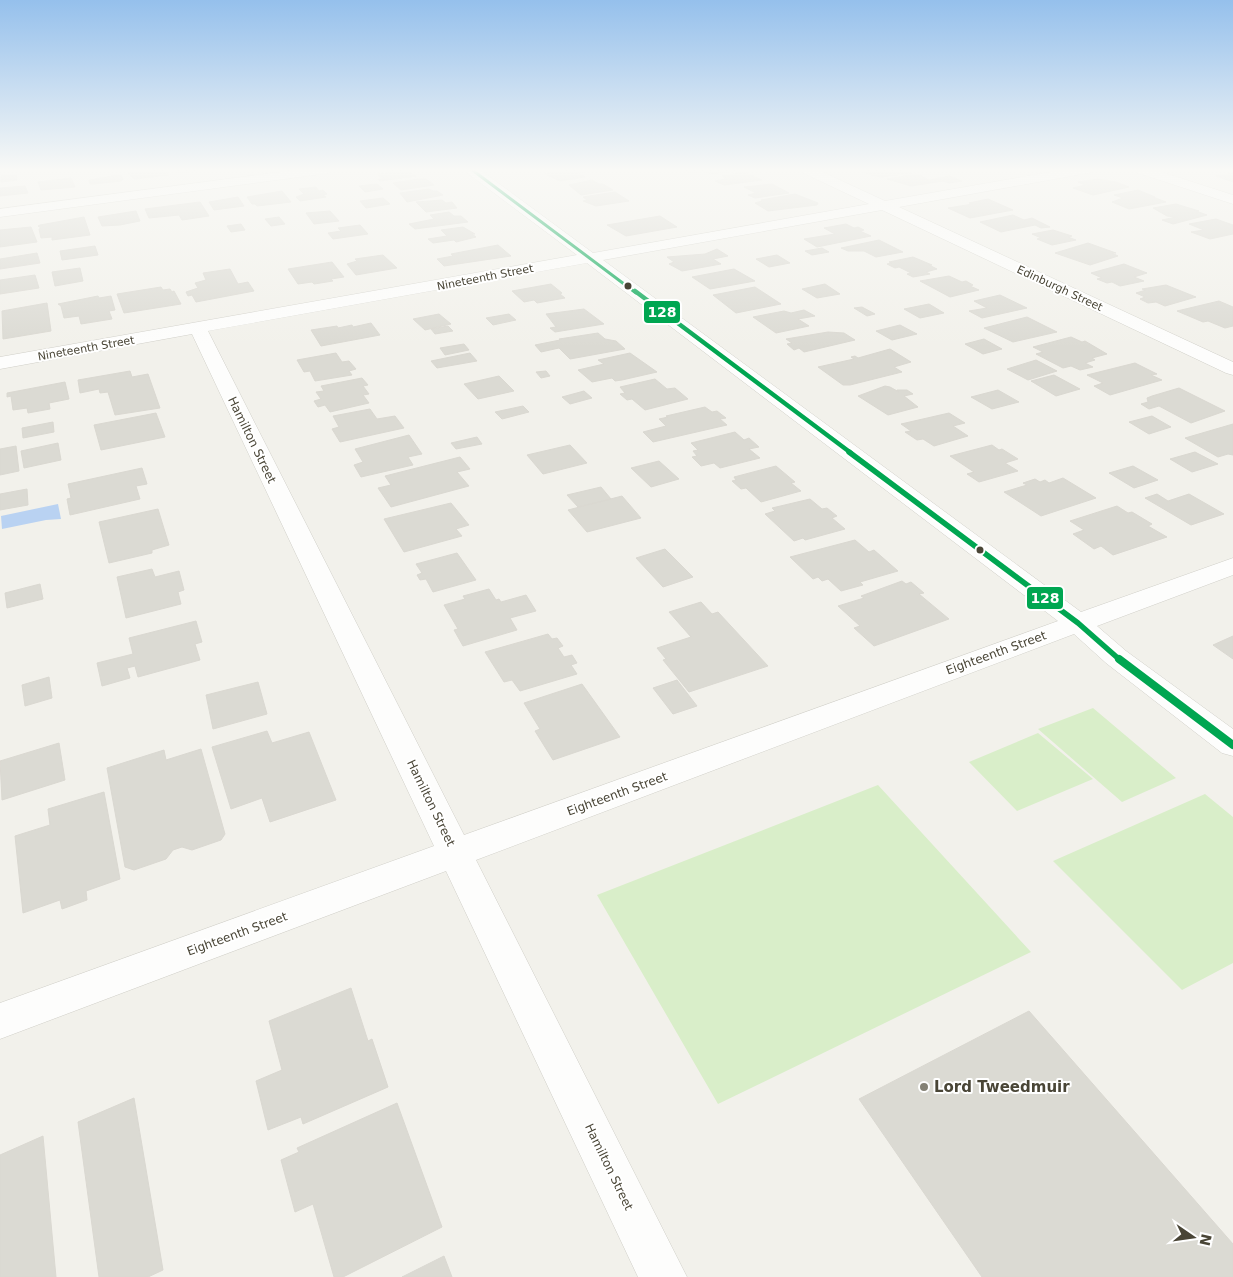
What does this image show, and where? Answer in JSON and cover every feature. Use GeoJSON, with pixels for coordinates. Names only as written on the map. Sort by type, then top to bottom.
{"type":"FeatureCollection","features":[{"type":"Feature","properties":{"kind":"street"},"geometry":{"type":"LineString","coordinates":[[551,229],[1078,623],[1116,657],[1233,745]]}},
{"type":"Feature","properties":{"kind":"street","name":"Nineteenth Street"},"geometry":{"type":"LineString","coordinates":[[0,363],[750,229]]}},
{"type":"Feature","properties":{"kind":"street","name":"Edinburgh Street"},"geometry":{"type":"LineString","coordinates":[[933,229],[1233,369]]}},
{"type":"Feature","properties":{"kind":"street","name":"Hamilton Street"},"geometry":{"type":"LineString","coordinates":[[198,329],[663,1277]]}},
{"type":"Feature","properties":{"kind":"street","name":"Eighteenth Street"},"geometry":{"type":"LineString","coordinates":[[0,1021],[1233,566]]}},
{"type":"Feature","properties":{"kind":"green space"},"geometry":{"type":"Polygon","coordinates":[[[1093,708],[1176,778],[1122,802],[1038,729],[1093,708]]]}},
{"type":"Feature","properties":{"kind":"green space"},"geometry":{"type":"Polygon","coordinates":[[[1038,733],[1093,779],[1017,811],[969,762],[1038,733]]]}},
{"type":"Feature","properties":{"kind":"green space"},"geometry":{"type":"Polygon","coordinates":[[[878,785],[1031,952],[718,1104],[597,895],[878,785]]]}},
{"type":"Feature","properties":{"kind":"green space"},"geometry":{"type":"Polygon","coordinates":[[[1205,794],[1233,817],[1233,963],[1182,990],[1053,861],[1205,794]]]}},
{"type":"Feature","properties":{"kind":"water"},"geometry":{"type":"Polygon","coordinates":[[[58,504],[61,519],[46,520],[2,529],[1,516],[58,504]]]}},
{"type":"Feature","properties":{"kind":"building"},"geometry":{"type":"Polygon","coordinates":[[[32,229],[37,242],[0,247],[0,230],[32,229]]]}},
{"type":"Feature","properties":{"kind":"building"},"geometry":{"type":"Polygon","coordinates":[[[39,229],[88,229],[90,235],[52,240],[52,237],[41,238],[39,229]]]}},
{"type":"Feature","properties":{"kind":"building"},"geometry":{"type":"Polygon","coordinates":[[[229,229],[245,230],[231,232],[229,229]]]}},
{"type":"Feature","properties":{"kind":"building"},"geometry":{"type":"Polygon","coordinates":[[[339,229],[363,229],[368,234],[333,239],[328,233],[341,231],[339,229]]]}},
{"type":"Feature","properties":{"kind":"building"},"geometry":{"type":"Polygon","coordinates":[[[466,229],[475,234],[472,234],[476,237],[456,242],[454,240],[433,243],[428,239],[447,236],[441,230],[466,229]]]}},
{"type":"Feature","properties":{"kind":"building"},"geometry":{"type":"Polygon","coordinates":[[[613,229],[668,229],[626,236],[613,229]]]}},
{"type":"Feature","properties":{"kind":"building"},"geometry":{"type":"Polygon","coordinates":[[[825,229],[861,229],[864,230],[860,231],[871,236],[817,247],[804,239],[835,234],[825,229]]]}},
{"type":"Feature","properties":{"kind":"building"},"geometry":{"type":"Polygon","coordinates":[[[994,229],[1018,229],[1001,232],[994,229]]]}},
{"type":"Feature","properties":{"kind":"building"},"geometry":{"type":"Polygon","coordinates":[[[1200,229],[1233,229],[1233,234],[1210,239],[1191,232],[1204,230],[1200,229]]]}},
{"type":"Feature","properties":{"kind":"building"},"geometry":{"type":"Polygon","coordinates":[[[1053,230],[1072,236],[1068,237],[1076,240],[1052,245],[1037,239],[1041,238],[1032,234],[1053,230]]]}},
{"type":"Feature","properties":{"kind":"building"},"geometry":{"type":"Polygon","coordinates":[[[879,240],[903,252],[876,257],[864,251],[848,251],[841,248],[879,240]]]}},
{"type":"Feature","properties":{"kind":"building"},"geometry":{"type":"Polygon","coordinates":[[[1088,243],[1116,253],[1112,253],[1118,256],[1090,265],[1055,253],[1088,243]]]}},
{"type":"Feature","properties":{"kind":"building"},"geometry":{"type":"Polygon","coordinates":[[[498,245],[511,256],[444,266],[437,259],[453,256],[451,254],[498,245]]]}},
{"type":"Feature","properties":{"kind":"building"},"geometry":{"type":"Polygon","coordinates":[[[95,246],[98,255],[62,260],[60,251],[95,246]]]}},
{"type":"Feature","properties":{"kind":"building"},"geometry":{"type":"Polygon","coordinates":[[[822,248],[829,252],[812,255],[805,251],[822,248]]]}},
{"type":"Feature","properties":{"kind":"building"},"geometry":{"type":"Polygon","coordinates":[[[717,249],[728,256],[713,259],[721,264],[682,271],[669,264],[674,262],[667,257],[705,254],[717,249]]]}},
{"type":"Feature","properties":{"kind":"building"},"geometry":{"type":"Polygon","coordinates":[[[37,253],[40,263],[0,269],[0,259],[37,253]]]}},
{"type":"Feature","properties":{"kind":"building"},"geometry":{"type":"Polygon","coordinates":[[[383,255],[397,268],[356,275],[347,264],[357,261],[355,259],[383,255]]]}},
{"type":"Feature","properties":{"kind":"building"},"geometry":{"type":"Polygon","coordinates":[[[777,255],[790,263],[769,267],[756,259],[777,255]]]}},
{"type":"Feature","properties":{"kind":"building"},"geometry":{"type":"Polygon","coordinates":[[[913,257],[937,269],[926,272],[930,274],[913,277],[907,274],[911,273],[899,267],[895,268],[887,264],[892,263],[889,262],[913,257]]]}},
{"type":"Feature","properties":{"kind":"building"},"geometry":{"type":"Polygon","coordinates":[[[332,262],[344,277],[314,284],[312,282],[298,284],[288,269],[332,262]]]}},
{"type":"Feature","properties":{"kind":"building"},"geometry":{"type":"Polygon","coordinates":[[[1124,264],[1147,273],[1134,277],[1144,281],[1120,286],[1097,279],[1102,278],[1091,273],[1124,264]]]}},
{"type":"Feature","properties":{"kind":"building"},"geometry":{"type":"Polygon","coordinates":[[[80,268],[83,281],[55,286],[52,272],[80,268]]]}},
{"type":"Feature","properties":{"kind":"building"},"geometry":{"type":"Polygon","coordinates":[[[230,269],[238,284],[248,282],[254,291],[196,302],[192,295],[188,296],[186,292],[198,288],[195,283],[206,280],[203,273],[230,269]]]}},
{"type":"Feature","properties":{"kind":"building"},"geometry":{"type":"Polygon","coordinates":[[[734,269],[755,281],[710,289],[692,277],[734,269]]]}},
{"type":"Feature","properties":{"kind":"building"},"geometry":{"type":"Polygon","coordinates":[[[35,275],[39,288],[0,294],[0,280],[35,275]]]}},
{"type":"Feature","properties":{"kind":"building"},"geometry":{"type":"Polygon","coordinates":[[[949,276],[962,282],[966,281],[973,285],[970,286],[979,290],[950,297],[920,281],[949,276]]]}},
{"type":"Feature","properties":{"kind":"building"},"geometry":{"type":"Polygon","coordinates":[[[551,284],[565,298],[537,303],[534,300],[524,302],[512,291],[551,284]]]}},
{"type":"Feature","properties":{"kind":"building"},"geometry":{"type":"Polygon","coordinates":[[[825,284],[840,294],[817,298],[802,289],[825,284]]]}},
{"type":"Feature","properties":{"kind":"building"},"geometry":{"type":"Polygon","coordinates":[[[1166,285],[1196,297],[1165,306],[1156,302],[1148,303],[1140,299],[1145,297],[1136,293],[1146,290],[1142,289],[1166,285]]]}},
{"type":"Feature","properties":{"kind":"building"},"geometry":{"type":"Polygon","coordinates":[[[161,287],[163,290],[170,289],[172,292],[174,291],[181,304],[124,313],[117,294],[161,287]]]}},
{"type":"Feature","properties":{"kind":"building"},"geometry":{"type":"Polygon","coordinates":[[[755,287],[781,304],[736,313],[713,295],[755,287]]]}},
{"type":"Feature","properties":{"kind":"building"},"geometry":{"type":"Polygon","coordinates":[[[1000,295],[1027,308],[982,318],[969,311],[987,308],[974,301],[1000,295]]]}},
{"type":"Feature","properties":{"kind":"building"},"geometry":{"type":"Polygon","coordinates":[[[98,296],[99,298],[111,296],[115,310],[109,311],[112,319],[81,324],[79,316],[64,318],[61,306],[58,304],[98,296]]]}},
{"type":"Feature","properties":{"kind":"building"},"geometry":{"type":"Polygon","coordinates":[[[1219,301],[1233,307],[1233,326],[1225,328],[1208,321],[1203,322],[1177,311],[1219,301]]]}},
{"type":"Feature","properties":{"kind":"building"},"geometry":{"type":"Polygon","coordinates":[[[47,303],[51,331],[3,339],[2,311],[47,303]]]}},
{"type":"Feature","properties":{"kind":"building"},"geometry":{"type":"Polygon","coordinates":[[[929,304],[944,313],[920,318],[904,309],[929,304]]]}},
{"type":"Feature","properties":{"kind":"building"},"geometry":{"type":"Polygon","coordinates":[[[862,307],[875,314],[867,316],[854,308],[862,307]]]}},
{"type":"Feature","properties":{"kind":"building"},"geometry":{"type":"Polygon","coordinates":[[[584,309],[604,324],[555,332],[550,328],[556,327],[546,314],[584,309]]]}},
{"type":"Feature","properties":{"kind":"building"},"geometry":{"type":"Polygon","coordinates":[[[804,310],[815,316],[798,319],[809,326],[776,333],[753,317],[784,311],[791,313],[804,310]]]}},
{"type":"Feature","properties":{"kind":"building"},"geometry":{"type":"Polygon","coordinates":[[[439,314],[451,324],[425,330],[413,319],[439,314]]]}},
{"type":"Feature","properties":{"kind":"building"},"geometry":{"type":"Polygon","coordinates":[[[509,314],[516,320],[493,325],[486,318],[509,314]]]}},
{"type":"Feature","properties":{"kind":"building"},"geometry":{"type":"Polygon","coordinates":[[[1027,317],[1057,332],[1013,342],[984,328],[1027,317]]]}},
{"type":"Feature","properties":{"kind":"building"},"geometry":{"type":"Polygon","coordinates":[[[371,323],[380,335],[321,346],[311,330],[337,326],[338,328],[352,325],[353,327],[371,323]]]}},
{"type":"Feature","properties":{"kind":"building"},"geometry":{"type":"Polygon","coordinates":[[[900,325],[917,334],[892,340],[876,331],[900,325]]]}},
{"type":"Feature","properties":{"kind":"building"},"geometry":{"type":"Polygon","coordinates":[[[448,326],[453,331],[435,334],[431,329],[448,326]]]}},
{"type":"Feature","properties":{"kind":"building"},"geometry":{"type":"Polygon","coordinates":[[[828,332],[844,333],[855,340],[804,352],[799,348],[794,350],[787,344],[792,343],[786,339],[828,332]]]}},
{"type":"Feature","properties":{"kind":"building"},"geometry":{"type":"Polygon","coordinates":[[[598,333],[605,339],[616,341],[625,349],[570,359],[559,348],[541,352],[535,345],[559,339],[598,333]]]}},
{"type":"Feature","properties":{"kind":"building"},"geometry":{"type":"Polygon","coordinates":[[[1071,337],[1082,342],[1085,341],[1107,354],[1092,358],[1095,360],[1085,363],[1093,367],[1080,370],[1071,366],[1063,368],[1036,354],[1043,352],[1033,347],[1071,337]]]}},
{"type":"Feature","properties":{"kind":"building"},"geometry":{"type":"Polygon","coordinates":[[[984,339],[1002,349],[983,354],[965,344],[984,339]]]}},
{"type":"Feature","properties":{"kind":"building"},"geometry":{"type":"Polygon","coordinates":[[[464,344],[469,350],[445,355],[440,348],[464,344]]]}},
{"type":"Feature","properties":{"kind":"building"},"geometry":{"type":"Polygon","coordinates":[[[890,349],[911,362],[894,367],[902,372],[850,385],[843,385],[818,367],[854,359],[851,357],[855,356],[858,358],[890,349]]]}},
{"type":"Feature","properties":{"kind":"building"},"geometry":{"type":"Polygon","coordinates":[[[336,353],[342,362],[349,361],[356,369],[349,371],[352,375],[315,381],[310,371],[304,372],[297,360],[336,353]]]}},
{"type":"Feature","properties":{"kind":"building"},"geometry":{"type":"Polygon","coordinates":[[[470,353],[477,361],[437,368],[431,361],[470,353]]]}},
{"type":"Feature","properties":{"kind":"building"},"geometry":{"type":"Polygon","coordinates":[[[630,353],[657,372],[622,380],[615,381],[612,378],[592,382],[578,370],[604,364],[598,360],[630,353]]]}},
{"type":"Feature","properties":{"kind":"building"},"geometry":{"type":"Polygon","coordinates":[[[1036,360],[1057,371],[1028,380],[1007,369],[1036,360]]]}},
{"type":"Feature","properties":{"kind":"building"},"geometry":{"type":"Polygon","coordinates":[[[1135,363],[1157,374],[1151,375],[1162,380],[1110,395],[1094,386],[1103,383],[1087,375],[1135,363]]]}},
{"type":"Feature","properties":{"kind":"building"},"geometry":{"type":"Polygon","coordinates":[[[130,371],[132,377],[148,374],[160,408],[115,415],[108,392],[100,393],[99,389],[80,393],[78,380],[130,371]]]}},
{"type":"Feature","properties":{"kind":"building"},"geometry":{"type":"Polygon","coordinates":[[[546,371],[550,376],[541,378],[536,372],[546,371]]]}},
{"type":"Feature","properties":{"kind":"building"},"geometry":{"type":"Polygon","coordinates":[[[1054,375],[1080,389],[1056,396],[1031,381],[1054,375]]]}},
{"type":"Feature","properties":{"kind":"building"},"geometry":{"type":"Polygon","coordinates":[[[499,376],[514,391],[478,399],[464,384],[499,376]]]}},
{"type":"Feature","properties":{"kind":"building"},"geometry":{"type":"Polygon","coordinates":[[[362,378],[368,385],[363,386],[369,394],[363,395],[369,403],[330,412],[325,405],[318,407],[314,401],[321,399],[316,392],[324,391],[321,386],[362,378]]]}},
{"type":"Feature","properties":{"kind":"building"},"geometry":{"type":"Polygon","coordinates":[[[655,379],[667,389],[675,388],[688,399],[645,410],[632,399],[627,400],[620,394],[625,393],[620,387],[655,379]]]}},
{"type":"Feature","properties":{"kind":"building"},"geometry":{"type":"Polygon","coordinates":[[[65,382],[69,399],[49,403],[50,409],[28,413],[27,408],[13,410],[11,396],[7,397],[7,393],[65,382]]]}},
{"type":"Feature","properties":{"kind":"building"},"geometry":{"type":"Polygon","coordinates":[[[885,386],[899,392],[897,390],[907,390],[913,394],[904,396],[918,407],[888,415],[858,396],[885,386]]]}},
{"type":"Feature","properties":{"kind":"building"},"geometry":{"type":"Polygon","coordinates":[[[1179,388],[1225,411],[1191,423],[1159,406],[1149,409],[1141,404],[1148,402],[1147,398],[1179,388]]]}},
{"type":"Feature","properties":{"kind":"building"},"geometry":{"type":"Polygon","coordinates":[[[998,390],[1019,402],[992,409],[971,397],[998,390]]]}},
{"type":"Feature","properties":{"kind":"building"},"geometry":{"type":"Polygon","coordinates":[[[584,391],[592,398],[570,404],[562,397],[584,391]]]}},
{"type":"Feature","properties":{"kind":"building"},"geometry":{"type":"Polygon","coordinates":[[[523,406],[529,412],[502,419],[495,412],[523,406]]]}},
{"type":"Feature","properties":{"kind":"building"},"geometry":{"type":"Polygon","coordinates":[[[705,407],[712,412],[717,411],[726,418],[720,419],[727,425],[653,442],[643,432],[666,426],[659,419],[668,417],[666,416],[705,407]]]}},
{"type":"Feature","properties":{"kind":"building"},"geometry":{"type":"Polygon","coordinates":[[[370,409],[377,419],[395,416],[404,428],[340,442],[332,429],[339,427],[333,416],[370,409]]]}},
{"type":"Feature","properties":{"kind":"building"},"geometry":{"type":"Polygon","coordinates":[[[156,413],[165,437],[101,450],[94,425],[156,413]]]}},
{"type":"Feature","properties":{"kind":"building"},"geometry":{"type":"Polygon","coordinates":[[[949,413],[965,423],[953,426],[968,436],[934,446],[923,439],[917,440],[905,432],[911,431],[901,424],[949,413]]]}},
{"type":"Feature","properties":{"kind":"building"},"geometry":{"type":"Polygon","coordinates":[[[1152,416],[1171,427],[1149,434],[1129,422],[1152,416]]]}},
{"type":"Feature","properties":{"kind":"building"},"geometry":{"type":"Polygon","coordinates":[[[53,422],[54,432],[23,438],[22,428],[53,422]]]}},
{"type":"Feature","properties":{"kind":"building"},"geometry":{"type":"Polygon","coordinates":[[[1233,424],[1233,455],[1228,454],[1218,457],[1185,438],[1233,424]]]}},
{"type":"Feature","properties":{"kind":"building"},"geometry":{"type":"Polygon","coordinates":[[[735,432],[744,440],[749,438],[759,447],[749,449],[760,458],[720,468],[714,463],[701,466],[692,457],[697,456],[693,451],[698,450],[691,443],[735,432]]]}},
{"type":"Feature","properties":{"kind":"building"},"geometry":{"type":"Polygon","coordinates":[[[409,435],[422,454],[408,457],[413,465],[361,477],[354,465],[363,462],[355,449],[409,435]]]}},
{"type":"Feature","properties":{"kind":"building"},"geometry":{"type":"Polygon","coordinates":[[[477,437],[482,444],[456,449],[451,443],[477,437]]]}},
{"type":"Feature","properties":{"kind":"building"},"geometry":{"type":"Polygon","coordinates":[[[58,443],[61,460],[24,468],[21,451],[58,443]]]}},
{"type":"Feature","properties":{"kind":"building"},"geometry":{"type":"Polygon","coordinates":[[[570,445],[587,463],[543,474],[527,455],[570,445]]]}},
{"type":"Feature","properties":{"kind":"building"},"geometry":{"type":"Polygon","coordinates":[[[992,445],[1018,459],[1005,463],[1018,471],[979,482],[967,474],[974,472],[950,456],[992,445]]]}},
{"type":"Feature","properties":{"kind":"building"},"geometry":{"type":"Polygon","coordinates":[[[16,446],[19,471],[0,475],[0,449],[16,446]]]}},
{"type":"Feature","properties":{"kind":"building"},"geometry":{"type":"Polygon","coordinates":[[[1195,452],[1218,464],[1192,472],[1170,459],[1195,452]]]}},
{"type":"Feature","properties":{"kind":"building"},"geometry":{"type":"Polygon","coordinates":[[[460,457],[470,469],[457,472],[469,486],[391,507],[378,488],[391,485],[385,476],[460,457]]]}},
{"type":"Feature","properties":{"kind":"building"},"geometry":{"type":"Polygon","coordinates":[[[659,461],[679,479],[651,487],[631,468],[659,461]]]}},
{"type":"Feature","properties":{"kind":"building"},"geometry":{"type":"Polygon","coordinates":[[[776,466],[795,482],[791,483],[801,491],[761,502],[746,488],[741,489],[732,481],[736,480],[734,477],[776,466]]]}},
{"type":"Feature","properties":{"kind":"building"},"geometry":{"type":"Polygon","coordinates":[[[1133,466],[1158,480],[1134,488],[1109,473],[1133,466]]]}},
{"type":"Feature","properties":{"kind":"building"},"geometry":{"type":"Polygon","coordinates":[[[142,468],[147,484],[136,486],[140,499],[70,515],[67,499],[71,498],[68,484],[142,468]]]}},
{"type":"Feature","properties":{"kind":"building"},"geometry":{"type":"Polygon","coordinates":[[[1063,478],[1096,498],[1041,516],[1004,492],[1027,485],[1023,483],[1035,479],[1040,482],[1045,480],[1049,483],[1063,478]]]}},
{"type":"Feature","properties":{"kind":"building"},"geometry":{"type":"Polygon","coordinates":[[[601,487],[611,499],[578,507],[567,495],[601,487]]]}},
{"type":"Feature","properties":{"kind":"building"},"geometry":{"type":"Polygon","coordinates":[[[27,489],[28,505],[0,510],[0,494],[27,489]]]}},
{"type":"Feature","properties":{"kind":"building"},"geometry":{"type":"Polygon","coordinates":[[[1157,494],[1168,501],[1189,494],[1224,514],[1191,525],[1145,498],[1157,494]]]}},
{"type":"Feature","properties":{"kind":"building"},"geometry":{"type":"Polygon","coordinates":[[[622,496],[641,518],[587,532],[568,510],[622,496]]]}},
{"type":"Feature","properties":{"kind":"building"},"geometry":{"type":"Polygon","coordinates":[[[810,499],[822,509],[827,508],[837,516],[832,518],[845,529],[805,540],[803,538],[794,541],[765,514],[775,511],[772,508],[810,499]]]}},
{"type":"Feature","properties":{"kind":"building"},"geometry":{"type":"Polygon","coordinates":[[[451,503],[469,525],[456,529],[462,536],[404,552],[384,519],[451,503]]]}},
{"type":"Feature","properties":{"kind":"building"},"geometry":{"type":"Polygon","coordinates":[[[1117,506],[1128,513],[1132,512],[1152,524],[1148,526],[1167,537],[1113,555],[1101,546],[1094,549],[1073,534],[1084,530],[1070,521],[1117,506]]]}},
{"type":"Feature","properties":{"kind":"building"},"geometry":{"type":"Polygon","coordinates":[[[158,509],[169,545],[152,550],[152,553],[109,563],[99,522],[158,509]]]}},
{"type":"Feature","properties":{"kind":"building"},"geometry":{"type":"Polygon","coordinates":[[[855,540],[869,552],[874,550],[898,571],[860,582],[863,585],[841,591],[828,579],[822,581],[818,577],[813,579],[790,557],[855,540]]]}},
{"type":"Feature","properties":{"kind":"building"},"geometry":{"type":"Polygon","coordinates":[[[665,549],[693,577],[663,587],[636,558],[665,549]]]}},
{"type":"Feature","properties":{"kind":"building"},"geometry":{"type":"Polygon","coordinates":[[[457,553],[476,580],[433,592],[426,579],[420,580],[417,575],[422,573],[416,564],[457,553]]]}},
{"type":"Feature","properties":{"kind":"building"},"geometry":{"type":"Polygon","coordinates":[[[152,569],[155,577],[179,571],[184,590],[178,592],[181,604],[126,618],[117,577],[152,569]]]}},
{"type":"Feature","properties":{"kind":"building"},"geometry":{"type":"Polygon","coordinates":[[[902,581],[906,584],[911,582],[924,593],[919,594],[949,619],[874,646],[854,628],[860,626],[838,606],[864,598],[861,596],[902,581]]]}},
{"type":"Feature","properties":{"kind":"building"},"geometry":{"type":"Polygon","coordinates":[[[40,584],[43,599],[7,608],[5,593],[40,584]]]}},
{"type":"Feature","properties":{"kind":"building"},"geometry":{"type":"Polygon","coordinates":[[[489,589],[496,600],[499,599],[501,602],[526,595],[536,611],[510,618],[517,630],[463,646],[454,630],[458,629],[444,605],[465,599],[463,596],[489,589]]]}},
{"type":"Feature","properties":{"kind":"building"},"geometry":{"type":"Polygon","coordinates":[[[701,602],[712,614],[718,612],[768,666],[689,692],[663,660],[666,659],[657,648],[691,637],[669,612],[701,602]]]}},
{"type":"Feature","properties":{"kind":"building"},"geometry":{"type":"Polygon","coordinates":[[[196,621],[202,642],[195,644],[200,660],[138,677],[135,666],[127,668],[130,678],[102,686],[97,663],[133,654],[129,638],[196,621]]]}},
{"type":"Feature","properties":{"kind":"building"},"geometry":{"type":"Polygon","coordinates":[[[548,634],[552,639],[557,638],[563,646],[558,648],[564,657],[572,655],[577,663],[571,665],[577,674],[520,691],[512,680],[504,682],[485,652],[548,634]]]}},
{"type":"Feature","properties":{"kind":"building"},"geometry":{"type":"Polygon","coordinates":[[[1233,636],[1233,659],[1213,645],[1233,636]]]}},
{"type":"Feature","properties":{"kind":"building"},"geometry":{"type":"Polygon","coordinates":[[[49,677],[52,698],[25,706],[22,685],[49,677]]]}},
{"type":"Feature","properties":{"kind":"building"},"geometry":{"type":"Polygon","coordinates":[[[677,680],[697,706],[673,714],[653,688],[677,680]]]}},
{"type":"Feature","properties":{"kind":"building"},"geometry":{"type":"Polygon","coordinates":[[[258,682],[267,714],[213,729],[206,695],[258,682]]]}},
{"type":"Feature","properties":{"kind":"building"},"geometry":{"type":"Polygon","coordinates":[[[582,684],[620,737],[553,760],[535,731],[540,729],[524,703],[582,684]]]}},
{"type":"Feature","properties":{"kind":"building"},"geometry":{"type":"Polygon","coordinates":[[[267,731],[272,743],[309,732],[336,800],[270,822],[262,798],[231,809],[212,747],[267,731]]]}},
{"type":"Feature","properties":{"kind":"building"},"geometry":{"type":"Polygon","coordinates":[[[59,743],[65,780],[2,800],[0,761],[59,743]]]}},
{"type":"Feature","properties":{"kind":"building"},"geometry":{"type":"Polygon","coordinates":[[[201,749],[225,834],[221,840],[192,850],[182,847],[173,850],[166,859],[134,870],[125,867],[107,768],[164,750],[166,760],[201,749]]]}},
{"type":"Feature","properties":{"kind":"building"},"geometry":{"type":"Polygon","coordinates":[[[104,792],[120,879],[86,891],[87,900],[62,909],[60,900],[23,913],[15,836],[50,825],[48,809],[104,792]]]}},
{"type":"Feature","properties":{"kind":"building"},"geometry":{"type":"Polygon","coordinates":[[[351,988],[368,1041],[372,1039],[388,1087],[303,1124],[301,1117],[268,1130],[256,1081],[282,1070],[269,1021],[351,988]]]}},
{"type":"Feature","properties":{"kind":"building"},"geometry":{"type":"Polygon","coordinates":[[[1029,1011],[1233,1244],[1233,1277],[982,1277],[859,1099],[1029,1011]]]}},
{"type":"Feature","properties":{"kind":"building"},"geometry":{"type":"Polygon","coordinates":[[[134,1098],[163,1270],[148,1277],[99,1277],[78,1122],[134,1098]]]}},
{"type":"Feature","properties":{"kind":"building"},"geometry":{"type":"Polygon","coordinates":[[[397,1103],[442,1227],[343,1277],[334,1277],[313,1204],[295,1212],[281,1160],[299,1152],[297,1148],[397,1103]]]}},
{"type":"Feature","properties":{"kind":"building"},"geometry":{"type":"Polygon","coordinates":[[[43,1136],[56,1277],[0,1277],[0,1155],[43,1136]]]}},
{"type":"Feature","properties":{"kind":"building"},"geometry":{"type":"Polygon","coordinates":[[[444,1256],[452,1277],[402,1277],[444,1256]]]}},
{"type":"Feature","properties":{"kind":"transit line","name":"128"},"geometry":{"type":"LineString","coordinates":[[551,229],[1078,623],[1116,657],[1233,745]]}},
{"type":"Feature","properties":{"kind":"place","name":"Lord Tweedmuir"},"geometry":{"type":"Point","coordinates":[924,1087]}}]}
